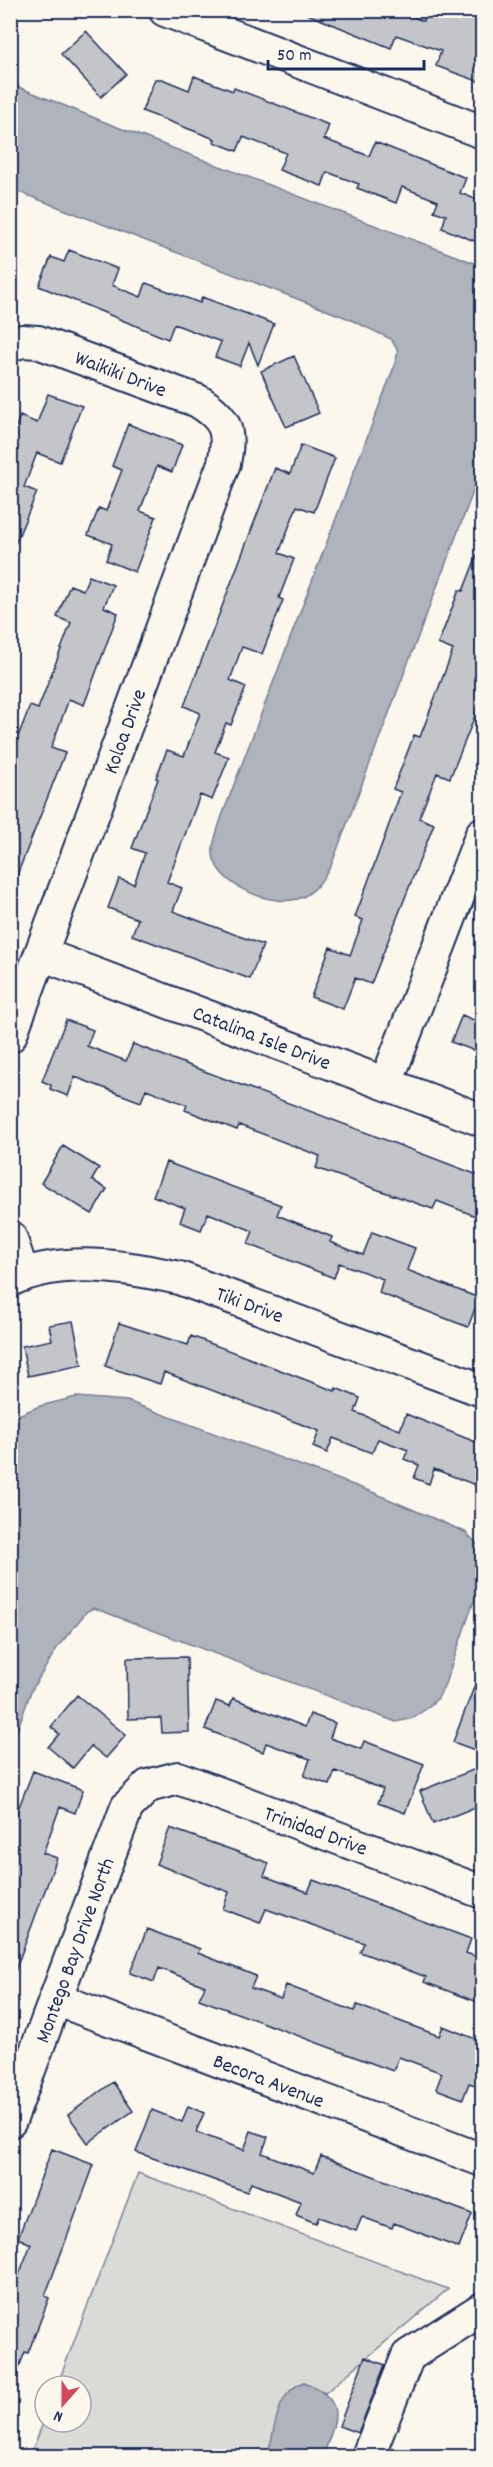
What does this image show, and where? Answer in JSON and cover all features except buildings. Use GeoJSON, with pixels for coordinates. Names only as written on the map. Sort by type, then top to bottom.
{"type":"FeatureCollection","features":[{"type":"Feature","properties":{"kind":"street"},"geometry":{"type":"LineString","coordinates":[[165,10],[483,132]]}},
{"type":"Feature","properties":{"kind":"street","name":"Waikiki Drive"},"geometry":{"type":"LineString","coordinates":[[10,345],[22,341],[38,342],[198,402],[213,410],[224,424]]}},
{"type":"Feature","properties":{"kind":"street","name":"Koloa Drive"},"geometry":{"type":"LineString","coordinates":[[10,1036],[224,463],[228,444],[224,424]]}},
{"type":"Feature","properties":{"kind":"street"},"geometry":{"type":"LineString","coordinates":[[386,1083],[483,834]]}},
{"type":"Feature","properties":{"kind":"street","name":"Catalina Isle Drive"},"geometry":{"type":"LineString","coordinates":[[41,954],[483,1119]]}},
{"type":"Feature","properties":{"kind":"street"},"geometry":{"type":"LineString","coordinates":[[10,1237],[17,1277]]}},
{"type":"Feature","properties":{"kind":"street","name":"Tiki Drive"},"geometry":{"type":"LineString","coordinates":[[17,1277],[59,1266],[102,1265],[179,1278],[483,1390]]}},
{"type":"Feature","properties":{"kind":"street","name":"Trinidad Drive"},"geometry":{"type":"LineString","coordinates":[[148,1786],[178,1778],[483,1892]]}},
{"type":"Feature","properties":{"kind":"street","name":"Montego Bay Drive North"},"geometry":{"type":"LineString","coordinates":[[10,2121],[128,1807],[148,1786]]}},
{"type":"Feature","properties":{"kind":"street","name":"Becora Avenue"},"geometry":{"type":"LineString","coordinates":[[56,1999],[483,2160]]}},
{"type":"Feature","properties":{"kind":"street"},"geometry":{"type":"LineString","coordinates":[[368,2457],[408,2356],[483,2309]]}},
{"type":"Feature","properties":{"kind":"shaded area"},"geometry":{"type":"Polygon","coordinates":[[[11,84],[112,125],[482,266],[482,468],[331,866],[316,887],[303,897],[277,900],[246,891],[221,873],[215,861],[213,848],[222,816],[394,367],[398,351],[391,339],[347,318],[11,189],[11,84]]]}},
{"type":"Feature","properties":{"kind":"shaded area"},"geometry":{"type":"Polygon","coordinates":[[[76,1397],[127,1401],[372,1492],[465,1532],[479,1546],[482,1555],[482,1578],[438,1698],[413,1718],[396,1722],[94,1608],[87,1611],[57,1648],[31,1691],[11,1748],[11,1418],[40,1406],[76,1397]]]}},
{"type":"Feature","properties":{"kind":"shaded area"},"geometry":{"type":"Polygon","coordinates":[[[138,2173],[448,2289],[325,2393],[304,2382],[267,2456],[30,2456],[39,2434],[93,2434],[93,2374],[62,2374],[138,2173]]]}},
{"type":"Feature","properties":{"kind":"shaded area"},"geometry":{"type":"Polygon","coordinates":[[[304,2382],[318,2389],[333,2404],[335,2412],[332,2432],[323,2456],[267,2456],[281,2404],[294,2387],[304,2382]]]}}]}
